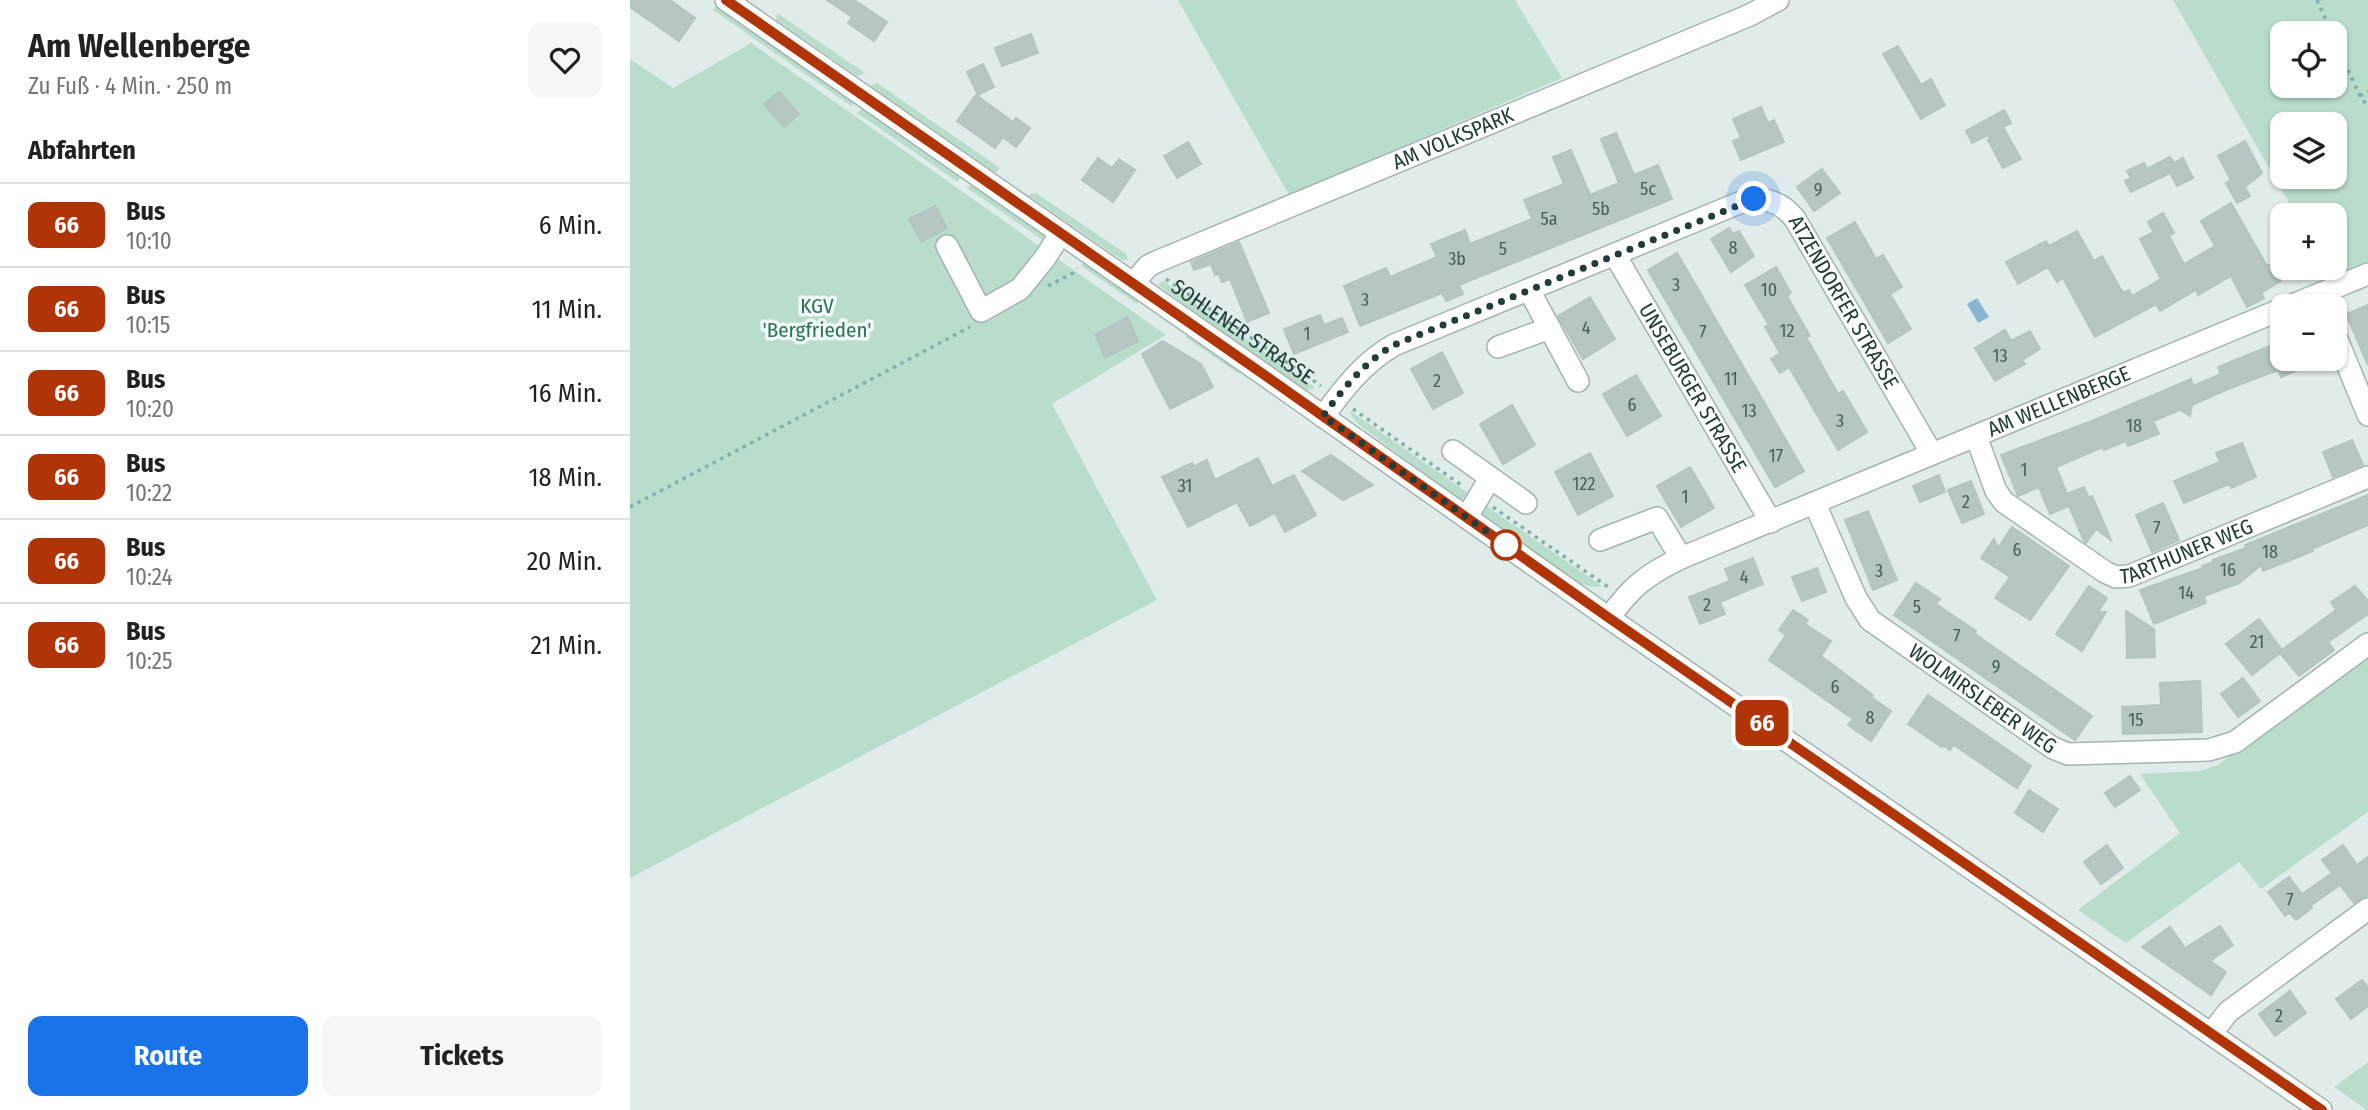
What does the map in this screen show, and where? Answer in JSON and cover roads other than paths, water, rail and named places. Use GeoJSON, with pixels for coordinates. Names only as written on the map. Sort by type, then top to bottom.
{"type":"FeatureCollection","features":[{"type":"Feature","properties":{"kind":"street","name":"SOHLENER STRASSE"},"geometry":{"type":"LineString","coordinates":[[726,0],[1609,618],[2321,1110]]}},
{"type":"Feature","properties":{"kind":"street","name":"AM VOLKSPARK"},"geometry":{"type":"LineString","coordinates":[[1133,284],[1148,266],[1156,262],[1750,15],[1778,0]]}},
{"type":"Feature","properties":{"kind":"street","name":"ATZENDORFER STRASSE"},"geometry":{"type":"LineString","coordinates":[[1323,416],[1346,385],[1387,349],[1750,200],[1763,199],[1780,204],[1795,219],[1932,454]]}},
{"type":"Feature","properties":{"kind":"street"},"geometry":{"type":"LineString","coordinates":[[947,246],[981,310],[1020,289],[1061,233]]}},
{"type":"Feature","properties":{"kind":"street","name":"UNSEBURGER STRASSE"},"geometry":{"type":"LineString","coordinates":[[1615,255],[1771,522]]}},
{"type":"Feature","properties":{"kind":"street"},"geometry":{"type":"LineString","coordinates":[[2332,294],[2368,274]]}},
{"type":"Feature","properties":{"kind":"street"},"geometry":{"type":"LineString","coordinates":[[1529,290],[1578,380]]}},
{"type":"Feature","properties":{"kind":"street","name":"AM WELLENBERGE"},"geometry":{"type":"LineString","coordinates":[[1609,618],[1628,591],[1641,580],[1681,558],[2270,314]]}},
{"type":"Feature","properties":{"kind":"street"},"geometry":{"type":"LineString","coordinates":[[1498,347],[1550,328]]}},
{"type":"Feature","properties":{"kind":"street"},"geometry":{"type":"LineString","coordinates":[[2347,364],[2368,415]]}},
{"type":"Feature","properties":{"kind":"street","name":"TARTHUNER WEG"},"geometry":{"type":"LineString","coordinates":[[1976,436],[1996,491],[2004,502],[2116,577],[2129,576],[2368,477]]}},
{"type":"Feature","properties":{"kind":"street"},"geometry":{"type":"LineString","coordinates":[[1453,451],[1526,503]]}},
{"type":"Feature","properties":{"kind":"street"},"geometry":{"type":"LineString","coordinates":[[1467,517],[1490,478]]}},
{"type":"Feature","properties":{"kind":"street","name":"WOLMIRSLEBER WEG"},"geometry":{"type":"LineString","coordinates":[[1815,503],[1856,598],[1870,620],[2053,748],[2068,754],[2209,750],[2225,747],[2368,644]]}},
{"type":"Feature","properties":{"kind":"street"},"geometry":{"type":"LineString","coordinates":[[1600,540],[1657,518],[1681,558]]}},
{"type":"Feature","properties":{"kind":"street"},"geometry":{"type":"LineString","coordinates":[[2211,1034],[2228,1012],[2368,909]]}},
{"type":"Feature","properties":{"kind":"water"},"geometry":{"type":"Polygon","coordinates":[[[1977,298],[1989,317],[1978,323],[1967,304],[1977,298]]]}},
{"type":"Feature","properties":{"kind":"park label","name":"KGV 'Bergfrieden'"},"geometry":{"type":"Point","coordinates":[817,318]}}]}
